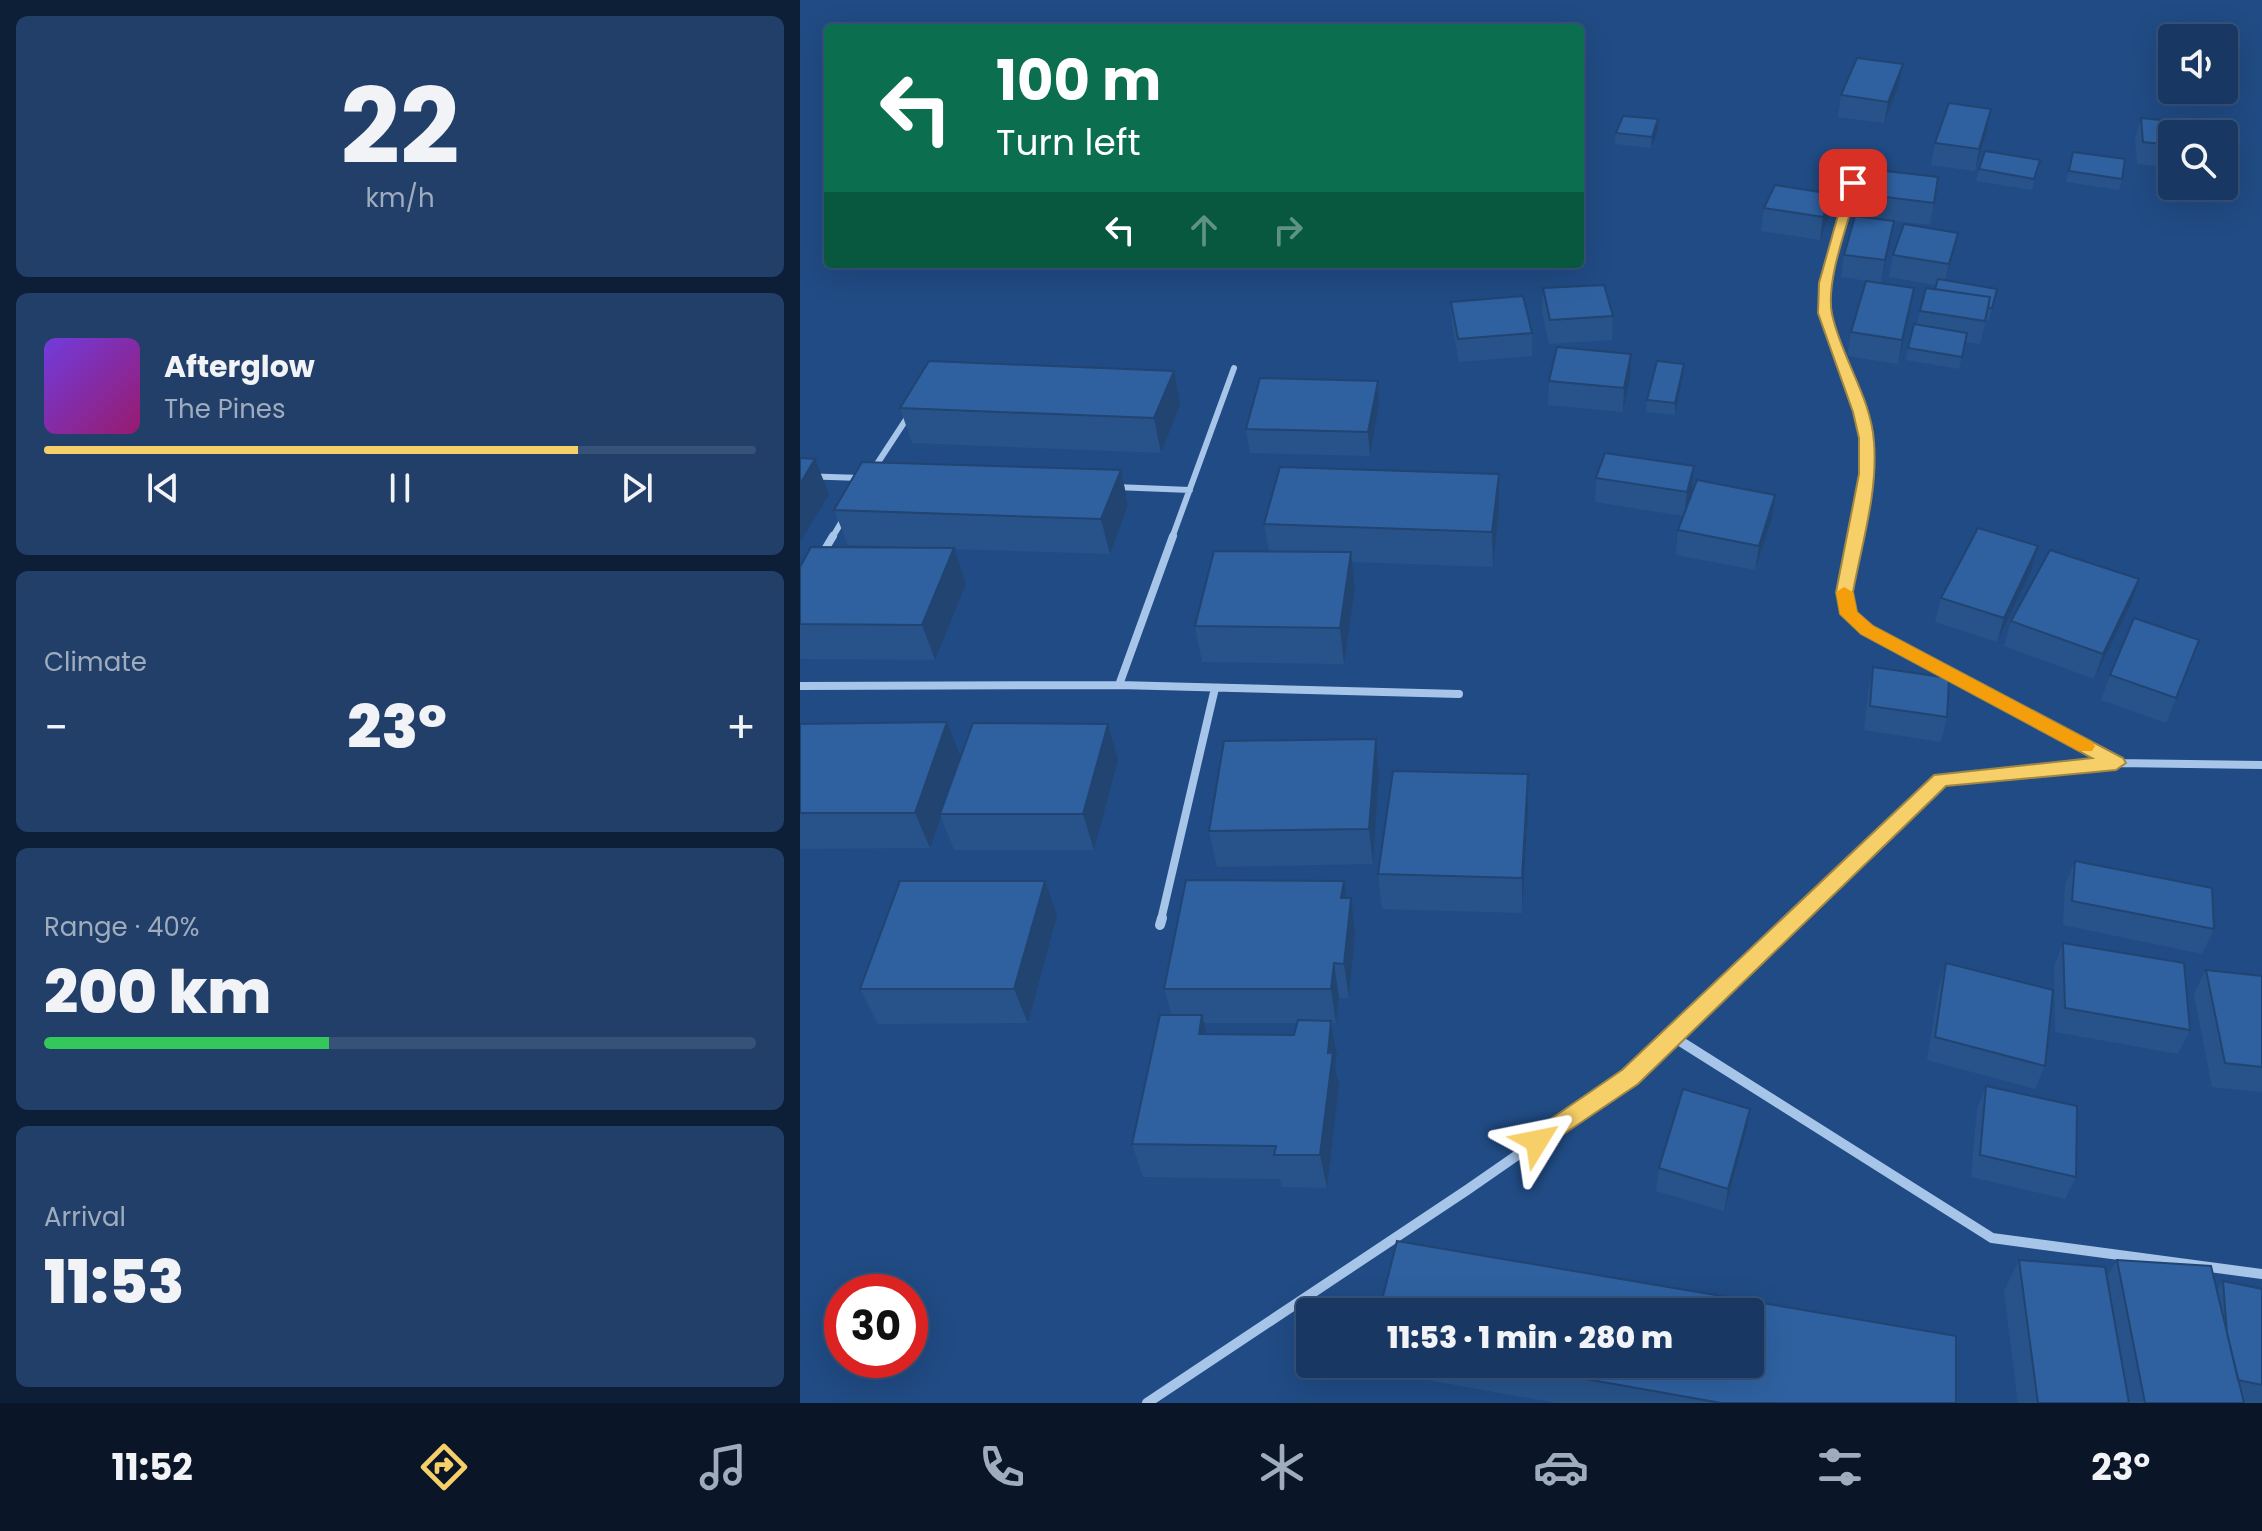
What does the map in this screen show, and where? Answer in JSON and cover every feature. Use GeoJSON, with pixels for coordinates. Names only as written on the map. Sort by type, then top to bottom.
{"type":"FeatureCollection","features":[{"type":"Feature","properties":{"kind":"street"},"geometry":{"type":"LineString","coordinates":[[1860,159],[1826,283],[1825,313],[1861,412],[1867,438],[1867,474],[1844,592],[1849,614],[1867,630],[2116,763]]}},
{"type":"Feature","properties":{"kind":"street"},"geometry":{"type":"LineString","coordinates":[[1119,685],[1234,368]]}},
{"type":"Feature","properties":{"kind":"street"},"geometry":{"type":"LineString","coordinates":[[860,491],[915,406]]}},
{"type":"Feature","properties":{"kind":"street"},"geometry":{"type":"LineString","coordinates":[[800,476],[883,479]]}},
{"type":"Feature","properties":{"kind":"street"},"geometry":{"type":"LineString","coordinates":[[1098,487],[1190,490]]}},
{"type":"Feature","properties":{"kind":"street"},"geometry":{"type":"LineString","coordinates":[[815,567],[853,504]]}},
{"type":"Feature","properties":{"kind":"street"},"geometry":{"type":"LineString","coordinates":[[800,686],[1119,685],[1459,694]]}},
{"type":"Feature","properties":{"kind":"street"},"geometry":{"type":"LineString","coordinates":[[1160,925],[1215,688]]}},
{"type":"Feature","properties":{"kind":"street"},"geometry":{"type":"LineString","coordinates":[[1147,1403],[1467,1190],[1630,1077],[1941,780],[2116,763],[2262,765]]}},
{"type":"Feature","properties":{"kind":"street"},"geometry":{"type":"LineString","coordinates":[[1672,1036],[1992,1238],[2262,1274]]}},
{"type":"Feature","properties":{"kind":"building"},"geometry":{"type":"Polygon","coordinates":[[[1857,58],[1903,64],[1888,102],[1841,95],[1857,58]]]}},
{"type":"Feature","properties":{"kind":"building"},"geometry":{"type":"Polygon","coordinates":[[[1949,103],[1991,109],[1979,149],[1935,143],[1949,103]]]}},
{"type":"Feature","properties":{"kind":"building"},"geometry":{"type":"Polygon","coordinates":[[[1623,116],[1658,119],[1652,137],[1616,133],[1623,116]]]}},
{"type":"Feature","properties":{"kind":"building"},"geometry":{"type":"Polygon","coordinates":[[[2141,118],[2161,120],[2158,120],[2158,144],[2143,142],[2141,118]]]}},
{"type":"Feature","properties":{"kind":"building"},"geometry":{"type":"Polygon","coordinates":[[[1985,151],[2040,160],[2034,179],[1979,169],[1985,151]]]}},
{"type":"Feature","properties":{"kind":"building"},"geometry":{"type":"Polygon","coordinates":[[[2073,152],[2125,159],[2122,179],[2069,171],[2073,152]]]}},
{"type":"Feature","properties":{"kind":"building"},"geometry":{"type":"Polygon","coordinates":[[[1868,169],[1938,177],[1934,203],[1861,194],[1868,169]]]}},
{"type":"Feature","properties":{"kind":"building"},"geometry":{"type":"Polygon","coordinates":[[[1775,185],[1832,194],[1823,217],[1764,208],[1775,185]]]}},
{"type":"Feature","properties":{"kind":"building"},"geometry":{"type":"Polygon","coordinates":[[[1855,216],[1894,221],[1885,260],[1844,255],[1855,216]]]}},
{"type":"Feature","properties":{"kind":"building"},"geometry":{"type":"Polygon","coordinates":[[[1904,224],[1958,233],[1949,264],[1893,255],[1904,224]]]}},
{"type":"Feature","properties":{"kind":"building"},"geometry":{"type":"Polygon","coordinates":[[[1938,279],[1997,289],[1992,308],[1988,308],[1990,297],[1935,289],[1938,279]]]}},
{"type":"Feature","properties":{"kind":"building"},"geometry":{"type":"Polygon","coordinates":[[[1866,281],[1914,288],[1902,340],[1851,332],[1866,281]]]}},
{"type":"Feature","properties":{"kind":"building"},"geometry":{"type":"Polygon","coordinates":[[[1604,285],[1613,316],[1550,320],[1543,288],[1604,285]]]}},
{"type":"Feature","properties":{"kind":"building"},"geometry":{"type":"Polygon","coordinates":[[[1926,288],[1990,297],[1985,321],[1920,311],[1926,288]]]}},
{"type":"Feature","properties":{"kind":"building"},"geometry":{"type":"Polygon","coordinates":[[[1523,296],[1532,333],[1458,339],[1451,302],[1523,296]]]}},
{"type":"Feature","properties":{"kind":"building"},"geometry":{"type":"Polygon","coordinates":[[[1914,324],[1967,333],[1962,357],[1908,348],[1914,324]]]}},
{"type":"Feature","properties":{"kind":"building"},"geometry":{"type":"Polygon","coordinates":[[[1557,347],[1631,354],[1624,388],[1549,381],[1557,347]]]}},
{"type":"Feature","properties":{"kind":"building"},"geometry":{"type":"Polygon","coordinates":[[[929,361],[1174,371],[1154,418],[900,408],[929,361]]]}},
{"type":"Feature","properties":{"kind":"building"},"geometry":{"type":"Polygon","coordinates":[[[1657,361],[1684,364],[1675,403],[1647,400],[1657,361]]]}},
{"type":"Feature","properties":{"kind":"building"},"geometry":{"type":"Polygon","coordinates":[[[1260,378],[1378,381],[1368,432],[1246,429],[1260,378]]]}},
{"type":"Feature","properties":{"kind":"building"},"geometry":{"type":"Polygon","coordinates":[[[1605,453],[1694,466],[1687,492],[1596,478],[1605,453]]]}},
{"type":"Feature","properties":{"kind":"building"},"geometry":{"type":"Polygon","coordinates":[[[800,458],[815,459],[800,484],[800,458]]]}},
{"type":"Feature","properties":{"kind":"building"},"geometry":{"type":"Polygon","coordinates":[[[862,462],[1121,470],[1101,519],[834,510],[862,462]]]}},
{"type":"Feature","properties":{"kind":"building"},"geometry":{"type":"Polygon","coordinates":[[[1280,467],[1499,474],[1492,532],[1264,524],[1280,467]]]}},
{"type":"Feature","properties":{"kind":"building"},"geometry":{"type":"Polygon","coordinates":[[[1697,480],[1775,495],[1759,546],[1678,530],[1697,480]]]}},
{"type":"Feature","properties":{"kind":"building"},"geometry":{"type":"Polygon","coordinates":[[[1978,528],[2038,546],[2004,618],[1941,598],[1978,528]]]}},
{"type":"Feature","properties":{"kind":"building"},"geometry":{"type":"Polygon","coordinates":[[[811,547],[954,548],[922,625],[800,624],[800,567],[811,547]]]}},
{"type":"Feature","properties":{"kind":"building"},"geometry":{"type":"Polygon","coordinates":[[[2050,550],[2139,579],[2103,654],[2011,621],[2050,550]]]}},
{"type":"Feature","properties":{"kind":"building"},"geometry":{"type":"Polygon","coordinates":[[[1214,551],[1351,552],[1340,628],[1195,626],[1214,551]]]}},
{"type":"Feature","properties":{"kind":"building"},"geometry":{"type":"Polygon","coordinates":[[[2134,618],[2199,640],[2176,698],[2110,675],[2134,618]]]}},
{"type":"Feature","properties":{"kind":"building"},"geometry":{"type":"Polygon","coordinates":[[[1873,667],[1949,678],[1947,717],[1870,706],[1873,667]]]}},
{"type":"Feature","properties":{"kind":"building"},"geometry":{"type":"Polygon","coordinates":[[[947,722],[915,813],[800,813],[800,724],[947,722]]]}},
{"type":"Feature","properties":{"kind":"building"},"geometry":{"type":"Polygon","coordinates":[[[973,723],[1108,724],[1083,814],[940,814],[973,723]]]}},
{"type":"Feature","properties":{"kind":"building"},"geometry":{"type":"Polygon","coordinates":[[[1376,739],[1369,829],[1209,831],[1224,741],[1376,739]]]}},
{"type":"Feature","properties":{"kind":"building"},"geometry":{"type":"Polygon","coordinates":[[[1393,771],[1528,774],[1522,878],[1378,874],[1393,771]]]}},
{"type":"Feature","properties":{"kind":"building"},"geometry":{"type":"Polygon","coordinates":[[[2075,861],[2212,888],[2214,929],[2072,901],[2075,861]]]}},
{"type":"Feature","properties":{"kind":"building"},"geometry":{"type":"Polygon","coordinates":[[[1186,880],[1344,881],[1341,898],[1351,898],[1344,964],[1334,963],[1331,989],[1164,989],[1186,880]]]}},
{"type":"Feature","properties":{"kind":"building"},"geometry":{"type":"Polygon","coordinates":[[[900,881],[1045,881],[1014,989],[860,989],[900,881]]]}},
{"type":"Feature","properties":{"kind":"building"},"geometry":{"type":"Polygon","coordinates":[[[2063,943],[2184,963],[2190,1030],[2065,1008],[2063,943]]]}},
{"type":"Feature","properties":{"kind":"building"},"geometry":{"type":"Polygon","coordinates":[[[1946,963],[2053,990],[2045,1066],[1935,1037],[1946,963]]]}},
{"type":"Feature","properties":{"kind":"building"},"geometry":{"type":"Polygon","coordinates":[[[2206,970],[2262,976],[2262,1067],[2225,1063],[2206,970]]]}},
{"type":"Feature","properties":{"kind":"building"},"geometry":{"type":"Polygon","coordinates":[[[1160,1015],[1202,1015],[1199,1034],[1294,1035],[1298,1020],[1331,1021],[1328,1053],[1333,1052],[1320,1155],[1274,1155],[1276,1146],[1132,1144],[1160,1015]]]}},
{"type":"Feature","properties":{"kind":"building"},"geometry":{"type":"Polygon","coordinates":[[[1986,1086],[2077,1106],[2076,1177],[1980,1155],[1986,1086]]]}},
{"type":"Feature","properties":{"kind":"building"},"geometry":{"type":"Polygon","coordinates":[[[1683,1089],[1750,1109],[1728,1189],[1659,1168],[1683,1089]]]}},
{"type":"Feature","properties":{"kind":"building"},"geometry":{"type":"Polygon","coordinates":[[[1397,1241],[1732,1298],[1383,1298],[1397,1241]]]}},
{"type":"Feature","properties":{"kind":"building"},"geometry":{"type":"Polygon","coordinates":[[[2019,1260],[2105,1267],[2129,1403],[2038,1403],[2019,1260]]]}},
{"type":"Feature","properties":{"kind":"building"},"geometry":{"type":"Polygon","coordinates":[[[2117,1260],[2211,1266],[2244,1403],[2145,1403],[2117,1260]]]}},
{"type":"Feature","properties":{"kind":"building"},"geometry":{"type":"Polygon","coordinates":[[[2223,1281],[2262,1289],[2262,1385],[2238,1380],[2227,1333],[2223,1281]]]}},
{"type":"Feature","properties":{"kind":"building"},"geometry":{"type":"Polygon","coordinates":[[[1764,1303],[1956,1336],[1956,1403],[1721,1403],[1580,1378],[1764,1378],[1764,1303]]]}},
{"type":"Feature","properties":{"kind":"slow traffic"},"geometry":{"type":"LineString","coordinates":[[1844,592],[1849,614],[1867,630],[2086,746]]}},
{"type":"Feature","properties":{"kind":"route"},"geometry":{"type":"LineString","coordinates":[[1537,1141],[1630,1077],[1941,780],[2116,763],[1867,630],[1849,614],[1844,592],[1867,474],[1867,438],[1861,412],[1825,313],[1826,283],[1853,183]]}}]}
